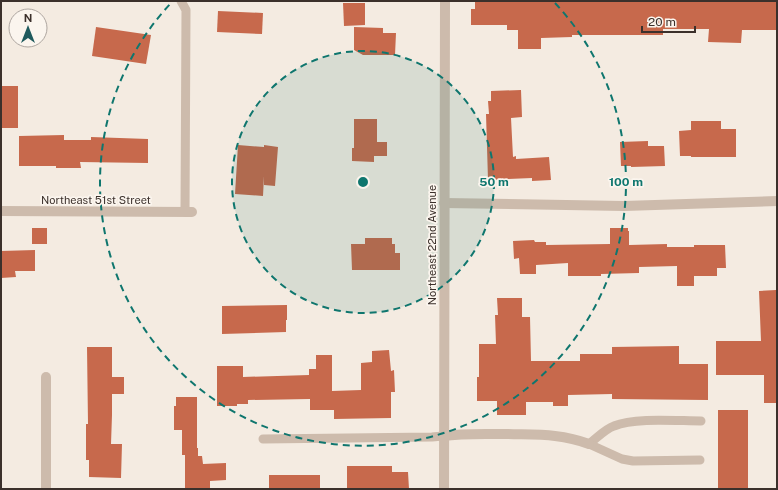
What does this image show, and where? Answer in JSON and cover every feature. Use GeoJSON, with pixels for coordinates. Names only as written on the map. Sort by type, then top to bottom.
{"type":"FeatureCollection","features":[{"type":"Feature","properties":{"kind":"street","name":"Northeast 22nd Avenue"},"geometry":{"type":"LineString","coordinates":[[444,489],[445,1]]}},
{"type":"Feature","properties":{"kind":"street"},"geometry":{"type":"LineString","coordinates":[[444,203],[624,206],[777,201]]}},
{"type":"Feature","properties":{"kind":"street","name":"Northeast 51st Street"},"geometry":{"type":"LineString","coordinates":[[1,211],[188,212]]}},
{"type":"Feature","properties":{"kind":"street"},"geometry":{"type":"LineString","coordinates":[[46,377],[46,489]]}},
{"type":"Feature","properties":{"kind":"street"},"geometry":{"type":"LineString","coordinates":[[443,436],[460,434],[556,435],[574,438],[589,444]]}},
{"type":"Feature","properties":{"kind":"lane"},"geometry":{"type":"LineString","coordinates":[[181,1],[186,10],[188,212]]}},
{"type":"Feature","properties":{"kind":"lane"},"geometry":{"type":"LineString","coordinates":[[700,460],[633,461],[622,459],[589,444],[613,426],[628,422],[701,421]]}},
{"type":"Feature","properties":{"kind":"lane"},"geometry":{"type":"LineString","coordinates":[[263,439],[443,436]]}},
{"type":"Feature","properties":{"kind":"building"},"geometry":{"type":"Polygon","coordinates":[[[777,1],[777,30],[742,30],[741,43],[708,42],[709,29],[663,29],[663,35],[572,35],[572,37],[541,38],[541,49],[518,49],[518,30],[507,30],[507,25],[471,25],[471,9],[475,9],[475,2],[777,1]]]}},
{"type":"Feature","properties":{"kind":"building"},"geometry":{"type":"Polygon","coordinates":[[[343,3],[365,3],[365,25],[344,26],[343,3]]]}},
{"type":"Feature","properties":{"kind":"building"},"geometry":{"type":"Polygon","coordinates":[[[218,11],[263,13],[262,34],[217,32],[218,11]]]}},
{"type":"Feature","properties":{"kind":"building"},"geometry":{"type":"Polygon","coordinates":[[[96,27],[151,35],[146,64],[92,56],[96,27]]]}},
{"type":"Feature","properties":{"kind":"building"},"geometry":{"type":"Polygon","coordinates":[[[354,27],[383,28],[383,33],[396,33],[395,55],[363,55],[354,50],[354,27]]]}},
{"type":"Feature","properties":{"kind":"building"},"geometry":{"type":"Polygon","coordinates":[[[1,86],[18,86],[18,128],[1,128],[1,86]]]}},
{"type":"Feature","properties":{"kind":"building"},"geometry":{"type":"Polygon","coordinates":[[[521,90],[522,117],[511,118],[513,157],[516,156],[516,159],[549,157],[551,180],[532,181],[532,178],[488,180],[486,114],[489,114],[488,101],[491,101],[491,91],[521,90]]]}},
{"type":"Feature","properties":{"kind":"building"},"geometry":{"type":"Polygon","coordinates":[[[354,119],[377,119],[377,142],[387,142],[387,156],[374,156],[374,162],[352,161],[352,148],[354,148],[354,119]]]}},
{"type":"Feature","properties":{"kind":"building"},"geometry":{"type":"Polygon","coordinates":[[[691,121],[721,121],[721,129],[736,129],[736,157],[680,156],[679,131],[691,130],[691,121]]]}},
{"type":"Feature","properties":{"kind":"building"},"geometry":{"type":"Polygon","coordinates":[[[64,135],[64,140],[91,140],[91,137],[148,139],[148,163],[80,162],[81,168],[19,166],[19,136],[64,135]]]}},
{"type":"Feature","properties":{"kind":"building"},"geometry":{"type":"Polygon","coordinates":[[[648,141],[648,146],[664,146],[665,166],[621,166],[620,142],[648,141]]]}},
{"type":"Feature","properties":{"kind":"building"},"geometry":{"type":"Polygon","coordinates":[[[238,145],[264,147],[264,145],[278,147],[275,186],[264,185],[264,176],[263,196],[235,194],[238,145]]]}},
{"type":"Feature","properties":{"kind":"building"},"geometry":{"type":"Polygon","coordinates":[[[32,228],[47,228],[47,244],[32,244],[32,228]]]}},
{"type":"Feature","properties":{"kind":"building"},"geometry":{"type":"Polygon","coordinates":[[[610,228],[628,228],[629,245],[667,244],[667,247],[694,247],[694,245],[725,245],[726,268],[717,268],[717,276],[694,276],[694,286],[677,286],[677,266],[639,267],[639,273],[601,274],[601,276],[568,276],[568,263],[536,265],[536,274],[520,274],[519,258],[514,259],[513,241],[534,240],[535,242],[546,242],[546,245],[610,244],[610,228]]]}},
{"type":"Feature","properties":{"kind":"building"},"geometry":{"type":"Polygon","coordinates":[[[365,238],[392,238],[392,244],[395,244],[395,253],[400,253],[400,270],[352,270],[351,244],[365,244],[365,238]]]}},
{"type":"Feature","properties":{"kind":"building"},"geometry":{"type":"Polygon","coordinates":[[[35,250],[35,271],[15,271],[16,277],[1,278],[1,251],[35,250]]]}},
{"type":"Feature","properties":{"kind":"building"},"geometry":{"type":"Polygon","coordinates":[[[776,290],[777,403],[764,403],[764,375],[716,375],[716,341],[761,341],[759,291],[776,290]]]}},
{"type":"Feature","properties":{"kind":"building"},"geometry":{"type":"Polygon","coordinates":[[[497,298],[522,298],[522,317],[530,317],[531,361],[580,361],[580,354],[612,354],[612,347],[679,346],[679,364],[708,364],[708,400],[612,399],[612,394],[568,395],[568,406],[553,406],[553,402],[526,402],[526,415],[497,415],[497,401],[477,401],[477,377],[479,377],[479,344],[496,344],[495,315],[498,315],[497,298]]]}},
{"type":"Feature","properties":{"kind":"building"},"geometry":{"type":"Polygon","coordinates":[[[287,305],[286,332],[222,334],[222,306],[287,305]]]}},
{"type":"Feature","properties":{"kind":"building"},"geometry":{"type":"Polygon","coordinates":[[[87,347],[112,347],[112,377],[124,377],[124,394],[112,394],[111,444],[122,444],[121,478],[89,477],[89,460],[86,460],[86,424],[88,424],[87,347]]]}},
{"type":"Feature","properties":{"kind":"building"},"geometry":{"type":"Polygon","coordinates":[[[389,350],[391,371],[394,370],[395,392],[391,392],[391,418],[334,419],[334,410],[310,410],[310,399],[248,400],[248,404],[237,404],[237,406],[217,406],[217,366],[243,366],[243,377],[309,375],[309,369],[316,369],[316,355],[332,355],[332,391],[361,390],[361,363],[372,362],[372,351],[389,350]]]}},
{"type":"Feature","properties":{"kind":"building"},"geometry":{"type":"Polygon","coordinates":[[[176,397],[197,397],[197,448],[198,456],[202,456],[203,464],[226,463],[226,480],[210,481],[210,489],[185,489],[185,455],[182,455],[182,430],[174,430],[174,406],[176,406],[176,397]]]}},
{"type":"Feature","properties":{"kind":"building"},"geometry":{"type":"Polygon","coordinates":[[[718,410],[748,410],[748,489],[718,489],[718,410]]]}},
{"type":"Feature","properties":{"kind":"building"},"geometry":{"type":"Polygon","coordinates":[[[347,466],[392,466],[392,472],[408,472],[409,489],[347,489],[347,466]]]}},
{"type":"Feature","properties":{"kind":"building"},"geometry":{"type":"Polygon","coordinates":[[[269,475],[320,475],[320,489],[269,489],[269,475]]]}}]}
